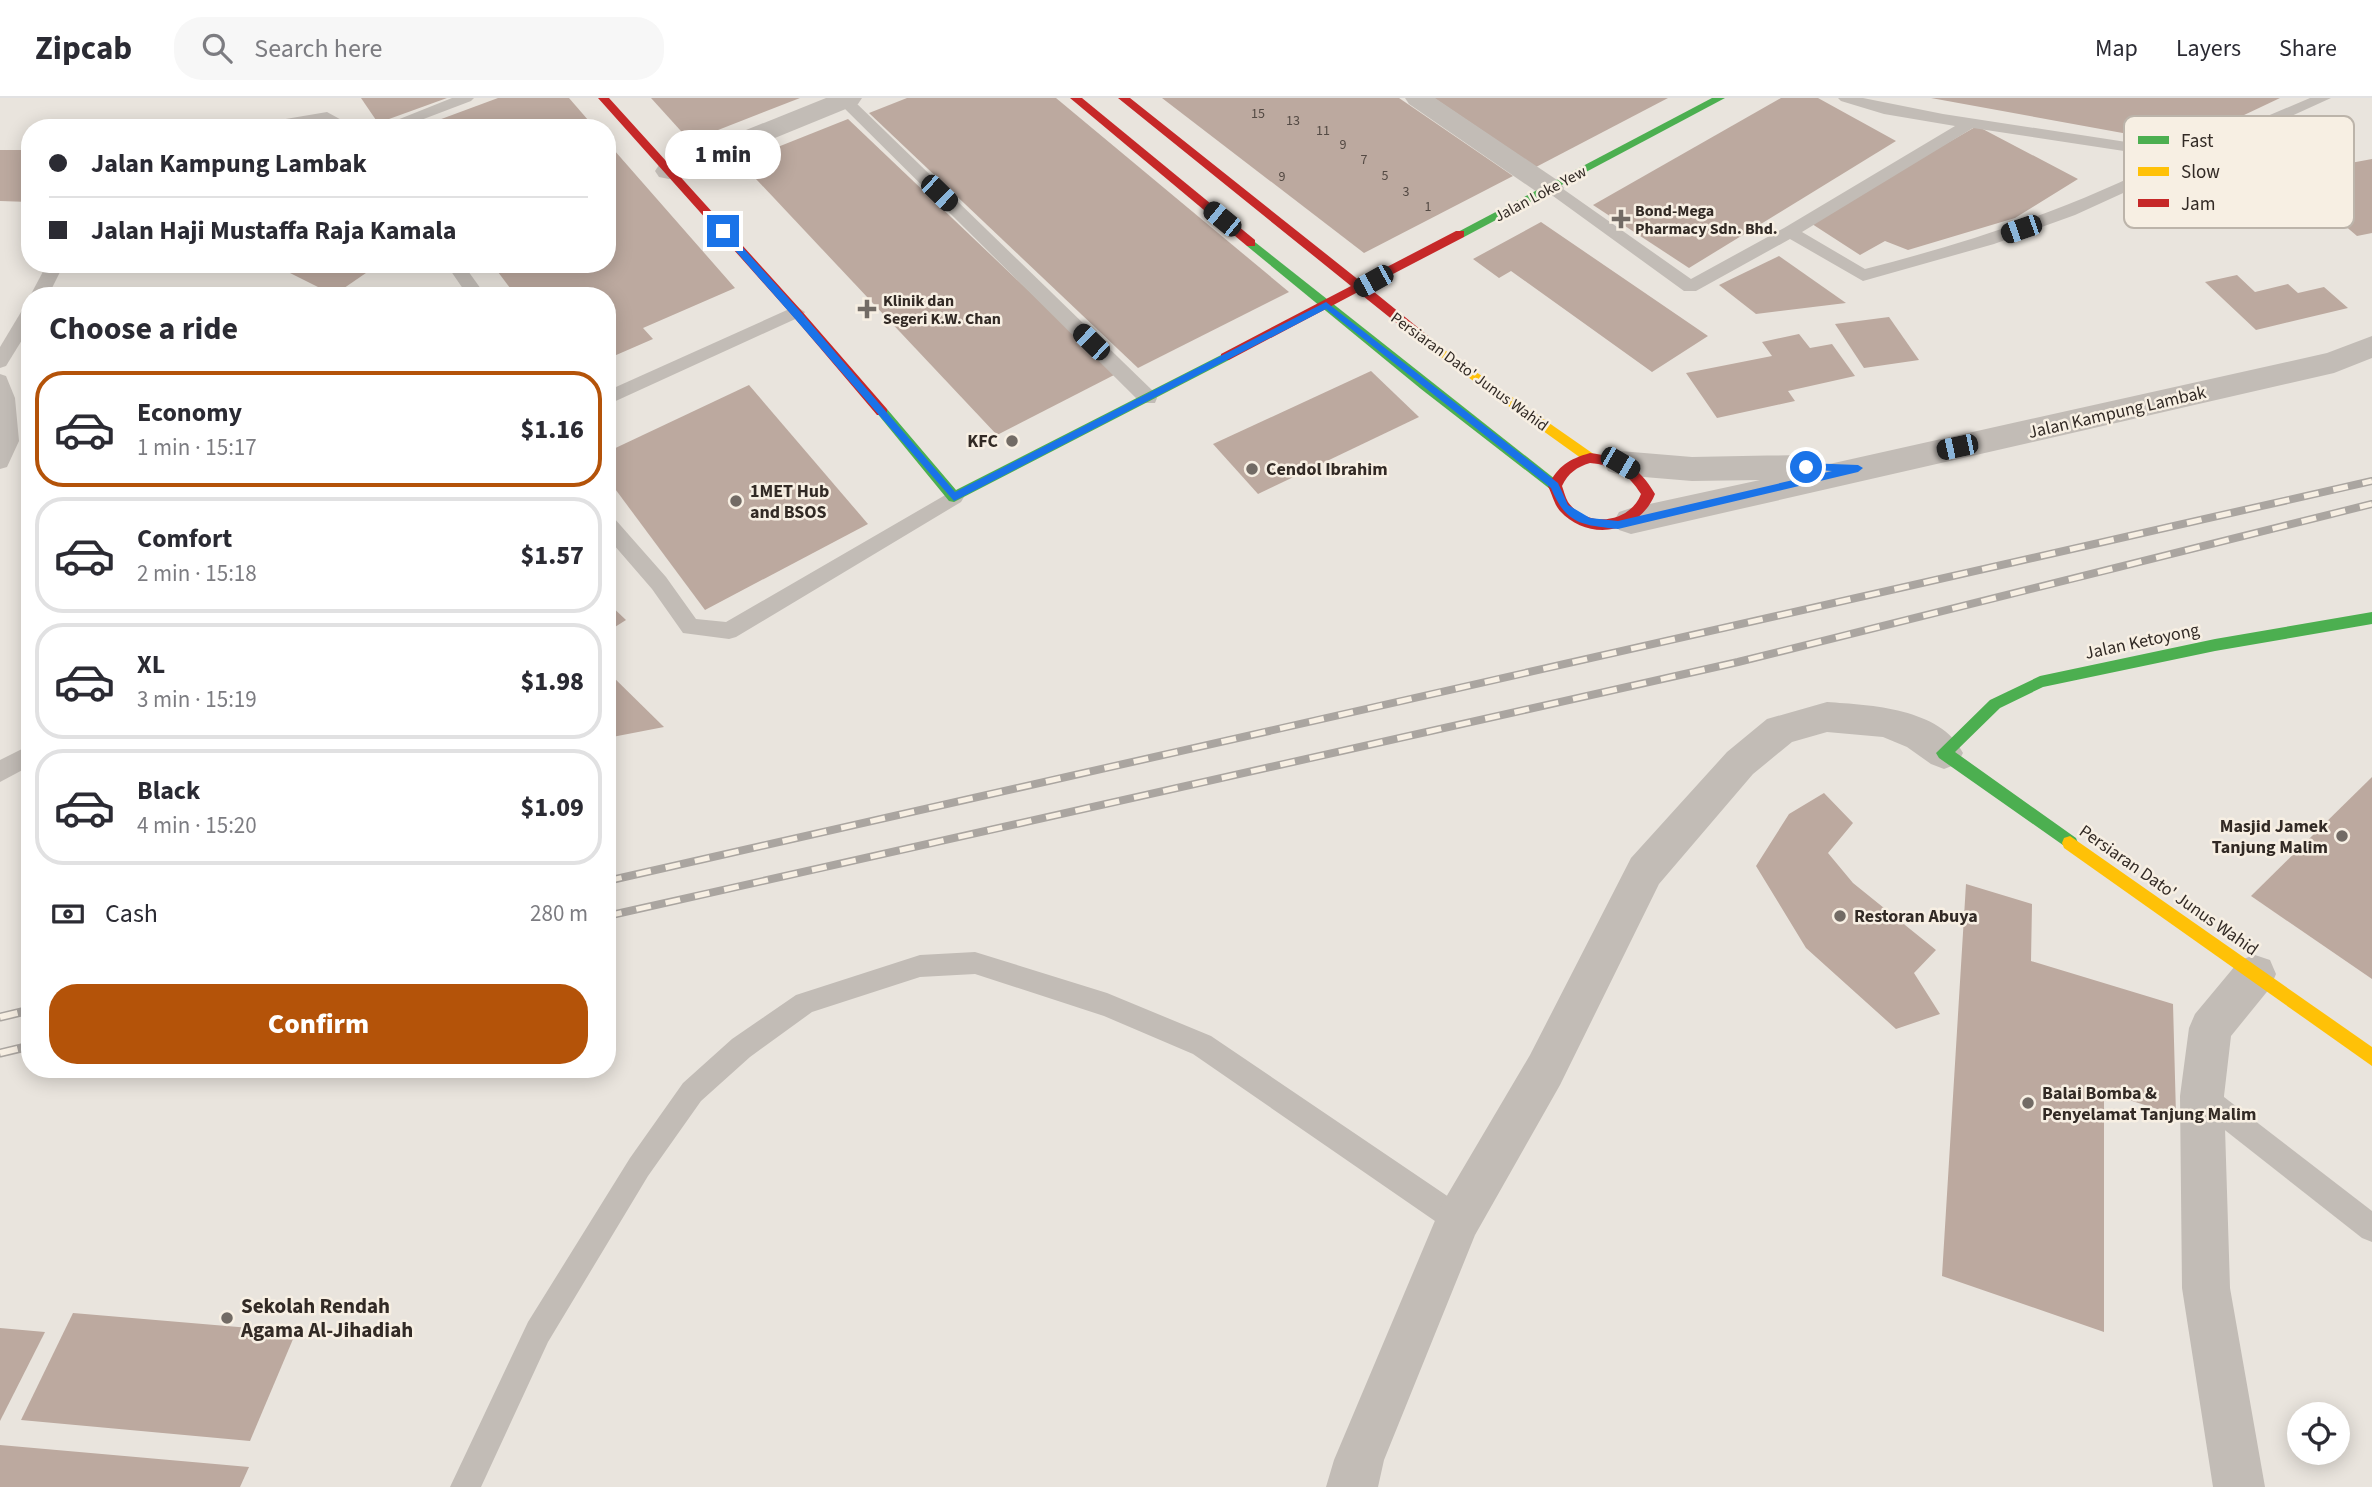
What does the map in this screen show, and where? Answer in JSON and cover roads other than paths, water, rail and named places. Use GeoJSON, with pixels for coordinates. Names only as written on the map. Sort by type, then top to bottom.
{"type":"FeatureCollection","features":[{"type":"Feature","properties":{"kind":"street"},"geometry":{"type":"LineString","coordinates":[[603,98],[796,312],[954,497]]}},
{"type":"Feature","properties":{"kind":"street","name":"Persiaran Dato' Junus Wahid"},"geometry":{"type":"LineString","coordinates":[[1074,98],[1326,305],[1555,486]]}},
{"type":"Feature","properties":{"kind":"street","name":"Persiaran Dato' Junus Wahid"},"geometry":{"type":"LineString","coordinates":[[1123,98],[1422,338],[1605,461]]}},
{"type":"Feature","properties":{"kind":"street"},"geometry":{"type":"LineString","coordinates":[[1418,98],[1550,188]]}},
{"type":"Feature","properties":{"kind":"street"},"geometry":{"type":"LineString","coordinates":[[669,171],[845,99]]}},
{"type":"Feature","properties":{"kind":"street","name":"Jalan Loke Yew"},"geometry":{"type":"LineString","coordinates":[[954,497],[1360,288],[1717,99]]}},
{"type":"Feature","properties":{"kind":"street","name":"Jalan Kampung Lambak"},"geometry":{"type":"LineString","coordinates":[[1631,521],[1690,510],[1858,468],[2334,362],[2372,346]]}},
{"type":"Feature","properties":{"kind":"street"},"geometry":{"type":"LineString","coordinates":[[1605,461],[1633,471],[1643,481],[1648,492],[1648,504],[1642,514],[1631,521],[1603,526],[1581,519],[1564,507],[1555,486],[1558,475],[1566,467],[1605,461]]}},
{"type":"Feature","properties":{"kind":"street","name":"Jalan Kampung Lambak"},"geometry":{"type":"LineString","coordinates":[[1605,461],[1692,469],[1780,466],[1858,468]]}},
{"type":"Feature","properties":{"kind":"street","name":"Jalan Ketoyong"},"geometry":{"type":"LineString","coordinates":[[1944,753],[1995,704],[2039,682],[2215,645],[2372,618]]}},
{"type":"Feature","properties":{"kind":"street"},"geometry":{"type":"LineString","coordinates":[[1352,1487],[1359,1460],[1458,1220],[1545,1070],[1645,871],[1740,763],[1780,730],[1827,717],[1883,722],[1903,727],[1944,753]]}},
{"type":"Feature","properties":{"kind":"street","name":"Persiaran Dato' Junus Wahid"},"geometry":{"type":"LineString","coordinates":[[1944,753],[2372,1057]]}},
{"type":"Feature","properties":{"kind":"street"},"geometry":{"type":"LineString","coordinates":[[2239,1487],[2206,1287],[2202,1096],[2210,1028],[2255,974]]}},
{"type":"Feature","properties":{"kind":"lane"},"geometry":{"type":"LineString","coordinates":[[409,119],[466,98]]}},
{"type":"Feature","properties":{"kind":"lane"},"geometry":{"type":"LineString","coordinates":[[1846,98],[1884,109],[2124,146]]}},
{"type":"Feature","properties":{"kind":"lane"},"geometry":{"type":"LineString","coordinates":[[2281,116],[2323,98]]}},
{"type":"Feature","properties":{"kind":"lane"},"geometry":{"type":"LineString","coordinates":[[845,99],[1148,398]]}},
{"type":"Feature","properties":{"kind":"lane"},"geometry":{"type":"LineString","coordinates":[[1550,188],[1690,287],[1790,232],[1973,122]]}},
{"type":"Feature","properties":{"kind":"lane"},"geometry":{"type":"LineString","coordinates":[[1790,232],[1863,275],[1925,260],[2066,214],[2124,189]]}},
{"type":"Feature","properties":{"kind":"lane"},"geometry":{"type":"LineString","coordinates":[[616,395],[796,312]]}},
{"type":"Feature","properties":{"kind":"lane"},"geometry":{"type":"LineString","coordinates":[[0,362],[21,326]]}},
{"type":"Feature","properties":{"kind":"lane"},"geometry":{"type":"LineString","coordinates":[[0,380],[6,398],[10,440],[0,463]]}},
{"type":"Feature","properties":{"kind":"lane"},"geometry":{"type":"LineString","coordinates":[[616,533],[659,583],[690,627],[729,631],[954,497]]}},
{"type":"Feature","properties":{"kind":"lane"},"geometry":{"type":"LineString","coordinates":[[0,772],[21,759]]}},
{"type":"Feature","properties":{"kind":"lane"},"geometry":{"type":"LineString","coordinates":[[465,1487],[538,1332],[639,1167],[691,1092],[741,1048],[805,1003],[920,966],[975,963],[1107,1005],[1202,1045],[1458,1220]]}},
{"type":"Feature","properties":{"kind":"lane"},"geometry":{"type":"LineString","coordinates":[[2202,1096],[2372,1228]]}},
{"type":"Feature","properties":{"kind":"railway"},"geometry":{"type":"LineString","coordinates":[[616,879],[2372,481]]}},
{"type":"Feature","properties":{"kind":"railway"},"geometry":{"type":"LineString","coordinates":[[616,914],[1738,662],[2372,504]]}},
{"type":"Feature","properties":{"kind":"railway"},"geometry":{"type":"LineString","coordinates":[[0,1017],[21,1012]]}},
{"type":"Feature","properties":{"kind":"railway"},"geometry":{"type":"LineString","coordinates":[[0,1053],[21,1048]]}},
{"type":"Feature","properties":{"kind":"place","name":"Bond-Mega Pharmacy Sdn. Bhd."},"geometry":{"type":"Point","coordinates":[1621,219]}},
{"type":"Feature","properties":{"kind":"place","name":"Klinik dan Segeri K.W. Chan"},"geometry":{"type":"Point","coordinates":[867,309]}},
{"type":"Feature","properties":{"kind":"place","name":"KFC"},"geometry":{"type":"Point","coordinates":[1012,441]}},
{"type":"Feature","properties":{"kind":"place","name":"Cendol Ibrahim"},"geometry":{"type":"Point","coordinates":[1252,469]}},
{"type":"Feature","properties":{"kind":"place","name":"1MET Hub and BSOS"},"geometry":{"type":"Point","coordinates":[736,501]}},
{"type":"Feature","properties":{"kind":"place","name":"Masjid Jamek Tanjung Malim"},"geometry":{"type":"Point","coordinates":[2342,836]}},
{"type":"Feature","properties":{"kind":"place","name":"Restoran Abuya"},"geometry":{"type":"Point","coordinates":[1840,916]}},
{"type":"Feature","properties":{"kind":"place","name":"Balai Bomba & Penyelamat Tanjung Malim"},"geometry":{"type":"Point","coordinates":[2028,1103]}},
{"type":"Feature","properties":{"kind":"place","name":"Sekolah Rendah Agama Al-Jihadiah"},"geometry":{"type":"Point","coordinates":[227,1318]}}]}
